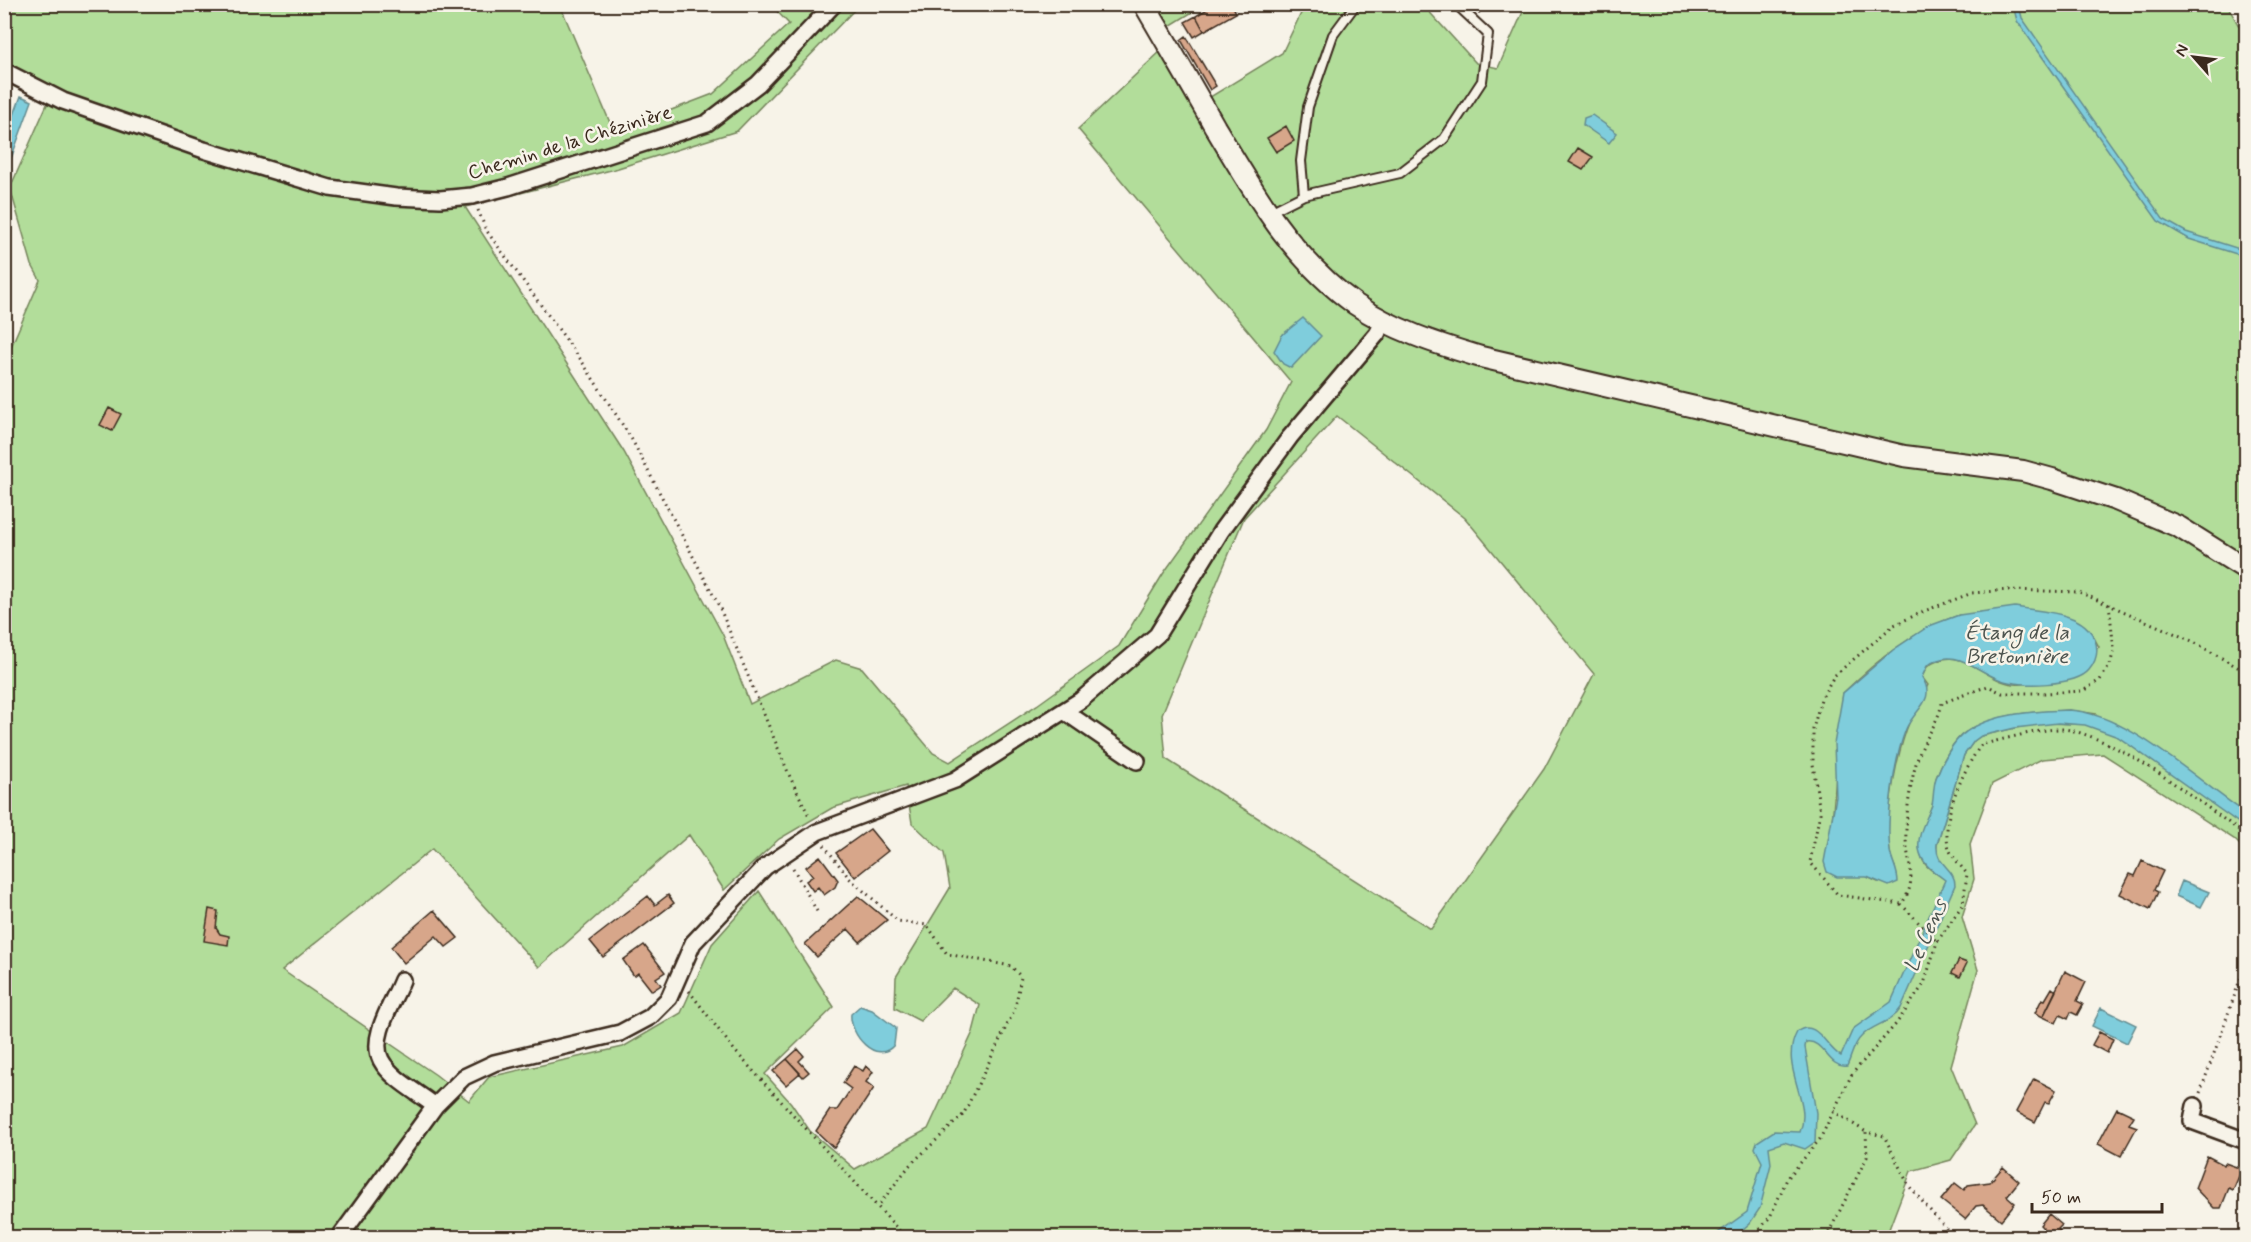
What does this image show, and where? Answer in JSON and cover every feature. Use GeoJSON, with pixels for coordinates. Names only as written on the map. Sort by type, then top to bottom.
{"type":"FeatureCollection","features":[{"type":"Feature","properties":{"kind":"street","name":"Chemin de la Chézinière"},"geometry":{"type":"LineString","coordinates":[[4,71],[63,101],[204,150],[330,188],[396,197],[440,199],[472,196],[643,145],[707,123],[758,84],[834,4]]}},
{"type":"Feature","properties":{"kind":"street"},"geometry":{"type":"LineString","coordinates":[[1144,4],[1268,213],[1318,273],[1356,304],[1383,321],[1426,340],[1480,357],[1904,456],[2023,471],[2052,479],[2116,500],[2179,527],[2247,568]]}},
{"type":"Feature","properties":{"kind":"street"},"geometry":{"type":"LineString","coordinates":[[339,1238],[435,1106],[464,1077],[495,1063],[621,1033],[650,1017],[669,998],[693,943],[765,867],[817,832],[955,780],[1081,700],[1157,635],[1221,531],[1290,437],[1377,334],[1383,321]]}},
{"type":"Feature","properties":{"kind":"street"},"geometry":{"type":"LineString","coordinates":[[1064,711],[1137,761]]}},
{"type":"Feature","properties":{"kind":"street"},"geometry":{"type":"LineString","coordinates":[[402,980],[378,1038],[381,1060],[394,1074],[435,1106]]}},
{"type":"Feature","properties":{"kind":"street"},"geometry":{"type":"LineString","coordinates":[[2195,1106],[2192,1121],[2247,1141]]}},
{"type":"Feature","properties":{"kind":"lane"},"geometry":{"type":"LineString","coordinates":[[1304,195],[1301,161],[1308,106],[1333,35],[1356,4]]}},
{"type":"Feature","properties":{"kind":"lane"},"geometry":{"type":"LineString","coordinates":[[1268,213],[1304,195],[1400,173],[1444,139],[1482,81],[1488,34],[1456,4]]}},
{"type":"Feature","properties":{"kind":"path"},"geometry":{"type":"LineString","coordinates":[[472,196],[486,230],[581,360],[631,438],[719,606],[790,777],[817,832],[849,878],[898,921],[927,925],[946,954],[1011,966],[1021,977],[1015,1009],[963,1115],[910,1165],[878,1206]]}},
{"type":"Feature","properties":{"kind":"path"},"geometry":{"type":"LineString","coordinates":[[1937,942],[1918,925],[1901,904],[1838,895],[1810,862],[1820,813],[1813,764],[1813,729],[1821,699],[1834,676],[1894,625],[1972,593],[2008,590],[2079,592],[2192,641],[2247,672]]}},
{"type":"Feature","properties":{"kind":"path"},"geometry":{"type":"LineString","coordinates":[[1901,904],[1908,895],[1913,879],[1905,832],[1918,757],[1939,716],[1941,702],[1988,686],[2002,693],[2083,691],[2100,680],[2110,665],[2114,650],[2109,604]]}},
{"type":"Feature","properties":{"kind":"path"},"geometry":{"type":"LineString","coordinates":[[1752,1238],[1770,1217],[1787,1179],[1820,1139],[1852,1074],[1896,1024],[1924,984],[1937,942],[1963,904],[1967,874],[1950,852],[1947,833],[1954,797],[1966,765],[1981,745],[2069,729],[2123,753],[2171,782],[2247,835]]}},
{"type":"Feature","properties":{"kind":"path"},"geometry":{"type":"LineString","coordinates":[[785,853],[819,915]]}},
{"type":"Feature","properties":{"kind":"path"},"geometry":{"type":"LineString","coordinates":[[2195,1106],[2247,963]]}},
{"type":"Feature","properties":{"kind":"path"},"geometry":{"type":"LineString","coordinates":[[679,978],[735,1051],[906,1238]]}},
{"type":"Feature","properties":{"kind":"path"},"geometry":{"type":"LineString","coordinates":[[1833,1111],[1866,1132],[1884,1136],[1909,1186],[1954,1238]]}},
{"type":"Feature","properties":{"kind":"path"},"geometry":{"type":"LineString","coordinates":[[1826,1238],[1867,1157],[1866,1132]]}},
{"type":"Feature","properties":{"kind":"green space"},"geometry":{"type":"Polygon","coordinates":[[[5,5],[560,5],[614,132],[713,94],[789,24],[771,5],[859,5],[737,131],[615,169],[465,207],[624,452],[723,635],[750,704],[836,660],[862,668],[933,753],[950,762],[1037,705],[1119,646],[1163,574],[1266,430],[1291,382],[1078,129],[1162,50],[1194,107],[1282,53],[1305,5],[1423,5],[1476,63],[1498,68],[1526,5],[2227,5],[2244,35],[2246,33],[2246,851],[2234,839],[2103,754],[2042,759],[1992,784],[1970,844],[1974,879],[1962,917],[1978,970],[1951,1066],[1975,1125],[1951,1160],[1911,1171],[1886,1237],[5,1237],[4,363],[40,280],[32,265],[10,188],[48,102],[5,82],[5,5]],[[1337,416],[1244,518],[1162,714],[1166,759],[1431,929],[1544,769],[1594,674],[1465,518],[1337,416]],[[1959,615],[1942,621],[1897,647],[1843,693],[1832,823],[1867,877],[1878,882],[1895,867],[1890,855],[1889,838],[1894,780],[1906,731],[1928,685],[1922,677],[1927,667],[1940,660],[1952,658],[1975,666],[1997,679],[2022,684],[2048,674],[2099,647],[2092,634],[1959,615]],[[2069,710],[2002,717],[1977,726],[1961,736],[1944,759],[1936,778],[1933,804],[1920,842],[1922,858],[1928,868],[1945,879],[1943,865],[1936,856],[1937,844],[1964,755],[1974,741],[1981,736],[2044,723],[2077,724],[2096,714],[2069,710]],[[906,786],[832,808],[779,839],[724,890],[689,835],[539,967],[432,849],[282,970],[436,1075],[469,1101],[489,1077],[623,1047],[681,1013],[712,944],[759,891],[834,1007],[765,1074],[791,1103],[810,1131],[855,1169],[928,1129],[973,1032],[980,1005],[953,988],[920,1021],[895,1008],[896,977],[950,888],[944,853],[912,823],[906,786]]]}},
{"type":"Feature","properties":{"kind":"green space"},"geometry":{"type":"Polygon","coordinates":[[[1136,5],[1204,5],[1155,35],[1136,5]]]}},
{"type":"Feature","properties":{"kind":"water"},"geometry":{"type":"Polygon","coordinates":[[[2013,5],[2019,5],[2022,18],[2163,219],[2186,232],[2246,251],[2246,257],[2189,239],[2158,221],[2017,21],[2013,5]]]}},
{"type":"Feature","properties":{"kind":"water"},"geometry":{"type":"Polygon","coordinates":[[[21,96],[32,101],[5,175],[5,139],[21,96]]]}},
{"type":"Feature","properties":{"kind":"water"},"geometry":{"type":"Polygon","coordinates":[[[1592,115],[1617,133],[1609,143],[1583,125],[1584,118],[1592,115]]]}},
{"type":"Feature","properties":{"kind":"water"},"geometry":{"type":"Polygon","coordinates":[[[1303,318],[1321,336],[1291,368],[1283,364],[1274,351],[1282,335],[1303,318]]]}},
{"type":"Feature","properties":{"kind":"water","name":"Étang de la Bretonnière"},"geometry":{"type":"Polygon","coordinates":[[[2015,607],[2063,615],[2085,626],[2096,646],[2094,662],[2089,670],[2082,675],[2060,682],[2021,684],[2001,680],[1956,659],[1937,660],[1927,666],[1922,677],[1926,685],[1926,698],[1906,729],[1892,789],[1889,838],[1898,882],[1889,886],[1867,877],[1837,877],[1827,872],[1824,862],[1836,797],[1834,744],[1843,693],[1893,650],[1929,626],[1959,615],[2015,607]]]}},
{"type":"Feature","properties":{"kind":"water","name":"Le Cens"},"geometry":{"type":"Polygon","coordinates":[[[2069,710],[2092,714],[2138,735],[2246,813],[2246,828],[2118,737],[2085,725],[2058,723],[2015,728],[1981,736],[1974,741],[1964,755],[1937,844],[1939,857],[1952,874],[1955,885],[1901,1008],[1893,1017],[1866,1032],[1859,1039],[1847,1066],[1835,1063],[1817,1045],[1806,1042],[1816,1113],[1815,1142],[1805,1149],[1784,1142],[1769,1147],[1771,1164],[1760,1208],[1750,1223],[1734,1237],[1712,1237],[1747,1212],[1762,1162],[1755,1148],[1757,1142],[1774,1131],[1800,1132],[1803,1120],[1802,1108],[1791,1058],[1792,1045],[1797,1032],[1804,1028],[1816,1031],[1841,1056],[1853,1029],[1891,1002],[1945,880],[1925,863],[1920,855],[1919,843],[1932,805],[1936,778],[1952,746],[1966,732],[2002,717],[2029,712],[2069,710]]]}},
{"type":"Feature","properties":{"kind":"water"},"geometry":{"type":"Polygon","coordinates":[[[2182,881],[2209,892],[2201,907],[2176,896],[2182,881]]]}},
{"type":"Feature","properties":{"kind":"water"},"geometry":{"type":"Polygon","coordinates":[[[860,1006],[872,1010],[896,1028],[894,1045],[887,1051],[872,1050],[865,1045],[854,1030],[851,1014],[860,1006]]]}},
{"type":"Feature","properties":{"kind":"water"},"geometry":{"type":"Polygon","coordinates":[[[2101,1008],[2136,1025],[2127,1043],[2092,1026],[2101,1008]]]}},
{"type":"Feature","properties":{"kind":"building"},"geometry":{"type":"Polygon","coordinates":[[[1215,4],[1232,4],[1236,13],[1204,31],[1196,16],[1215,4]]]}},
{"type":"Feature","properties":{"kind":"building"},"geometry":{"type":"Polygon","coordinates":[[[1493,4],[1487,11],[1483,8],[1479,13],[1469,5],[1493,4]]]}},
{"type":"Feature","properties":{"kind":"building"},"geometry":{"type":"Polygon","coordinates":[[[1196,16],[1204,31],[1194,37],[1185,22],[1196,16]]]}},
{"type":"Feature","properties":{"kind":"building"},"geometry":{"type":"Polygon","coordinates":[[[1186,36],[1216,86],[1210,90],[1181,40],[1186,36]]]}},
{"type":"Feature","properties":{"kind":"building"},"geometry":{"type":"Polygon","coordinates":[[[1286,126],[1294,141],[1276,152],[1267,138],[1286,126]]]}},
{"type":"Feature","properties":{"kind":"building"},"geometry":{"type":"Polygon","coordinates":[[[1578,148],[1593,157],[1583,170],[1569,162],[1578,148]]]}},
{"type":"Feature","properties":{"kind":"building"},"geometry":{"type":"Polygon","coordinates":[[[109,408],[121,414],[112,431],[100,425],[109,408]]]}},
{"type":"Feature","properties":{"kind":"building"},"geometry":{"type":"Polygon","coordinates":[[[870,829],[888,851],[855,877],[836,853],[870,829]]]}},
{"type":"Feature","properties":{"kind":"building"},"geometry":{"type":"Polygon","coordinates":[[[820,856],[838,880],[835,887],[824,895],[818,887],[813,891],[806,881],[813,876],[806,867],[820,856]]]}},
{"type":"Feature","properties":{"kind":"building"},"geometry":{"type":"Polygon","coordinates":[[[2142,861],[2163,871],[2154,890],[2158,892],[2150,909],[2120,894],[2130,874],[2135,876],[2142,861]]]}},
{"type":"Feature","properties":{"kind":"building"},"geometry":{"type":"Polygon","coordinates":[[[668,895],[674,903],[603,957],[590,941],[648,896],[655,905],[668,895]]]}},
{"type":"Feature","properties":{"kind":"building"},"geometry":{"type":"Polygon","coordinates":[[[858,896],[887,920],[860,942],[848,929],[817,957],[805,944],[858,896]]]}},
{"type":"Feature","properties":{"kind":"building"},"geometry":{"type":"Polygon","coordinates":[[[209,909],[218,911],[216,928],[220,934],[229,936],[228,945],[204,941],[209,909]]]}},
{"type":"Feature","properties":{"kind":"building"},"geometry":{"type":"Polygon","coordinates":[[[434,910],[458,938],[446,947],[436,936],[404,963],[391,947],[434,910]]]}},
{"type":"Feature","properties":{"kind":"building"},"geometry":{"type":"Polygon","coordinates":[[[644,945],[665,972],[656,978],[661,985],[652,991],[638,973],[634,976],[623,960],[644,945]]]}},
{"type":"Feature","properties":{"kind":"building"},"geometry":{"type":"Polygon","coordinates":[[[1959,960],[1967,963],[1960,977],[1952,973],[1959,960]]]}},
{"type":"Feature","properties":{"kind":"building"},"geometry":{"type":"Polygon","coordinates":[[[2065,971],[2086,982],[2077,1001],[2083,1004],[2077,1015],[2071,1012],[2068,1019],[2060,1015],[2056,1023],[2043,1017],[2065,971]]]}},
{"type":"Feature","properties":{"kind":"building"},"geometry":{"type":"Polygon","coordinates":[[[2052,988],[2056,991],[2043,1017],[2035,1013],[2042,999],[2045,1000],[2052,988]]]}},
{"type":"Feature","properties":{"kind":"building"},"geometry":{"type":"Polygon","coordinates":[[[2099,1032],[2113,1039],[2107,1053],[2092,1045],[2099,1032]]]}},
{"type":"Feature","properties":{"kind":"building"},"geometry":{"type":"Polygon","coordinates":[[[798,1049],[804,1056],[799,1061],[809,1072],[803,1077],[787,1059],[798,1049]]]}},
{"type":"Feature","properties":{"kind":"building"},"geometry":{"type":"Polygon","coordinates":[[[787,1059],[800,1073],[786,1085],[773,1071],[787,1059]]]}},
{"type":"Feature","properties":{"kind":"building"},"geometry":{"type":"Polygon","coordinates":[[[854,1066],[863,1071],[866,1066],[873,1072],[866,1082],[874,1088],[834,1148],[816,1131],[830,1110],[837,1110],[851,1089],[843,1083],[854,1066]]]}},
{"type":"Feature","properties":{"kind":"building"},"geometry":{"type":"Polygon","coordinates":[[[2034,1079],[2056,1090],[2049,1103],[2045,1102],[2035,1122],[2016,1112],[2034,1079]]]}},
{"type":"Feature","properties":{"kind":"building"},"geometry":{"type":"Polygon","coordinates":[[[2117,1108],[2134,1116],[2129,1124],[2137,1127],[2121,1156],[2098,1144],[2117,1108]]]}},
{"type":"Feature","properties":{"kind":"building"},"geometry":{"type":"Polygon","coordinates":[[[2207,1156],[2224,1165],[2225,1163],[2242,1169],[2233,1190],[2229,1188],[2221,1208],[2214,1208],[2195,1188],[2207,1156]]]}},
{"type":"Feature","properties":{"kind":"building"},"geometry":{"type":"Polygon","coordinates":[[[2003,1167],[2019,1181],[2007,1196],[2015,1203],[2001,1220],[1983,1205],[1976,1206],[1965,1219],[1941,1200],[1955,1183],[1964,1190],[1968,1185],[1990,1182],[2003,1167]]]}},
{"type":"Feature","properties":{"kind":"building"},"geometry":{"type":"Polygon","coordinates":[[[2049,1214],[2062,1225],[2058,1229],[2065,1238],[2035,1238],[2043,1228],[2040,1225],[2049,1214]]]}}]}
